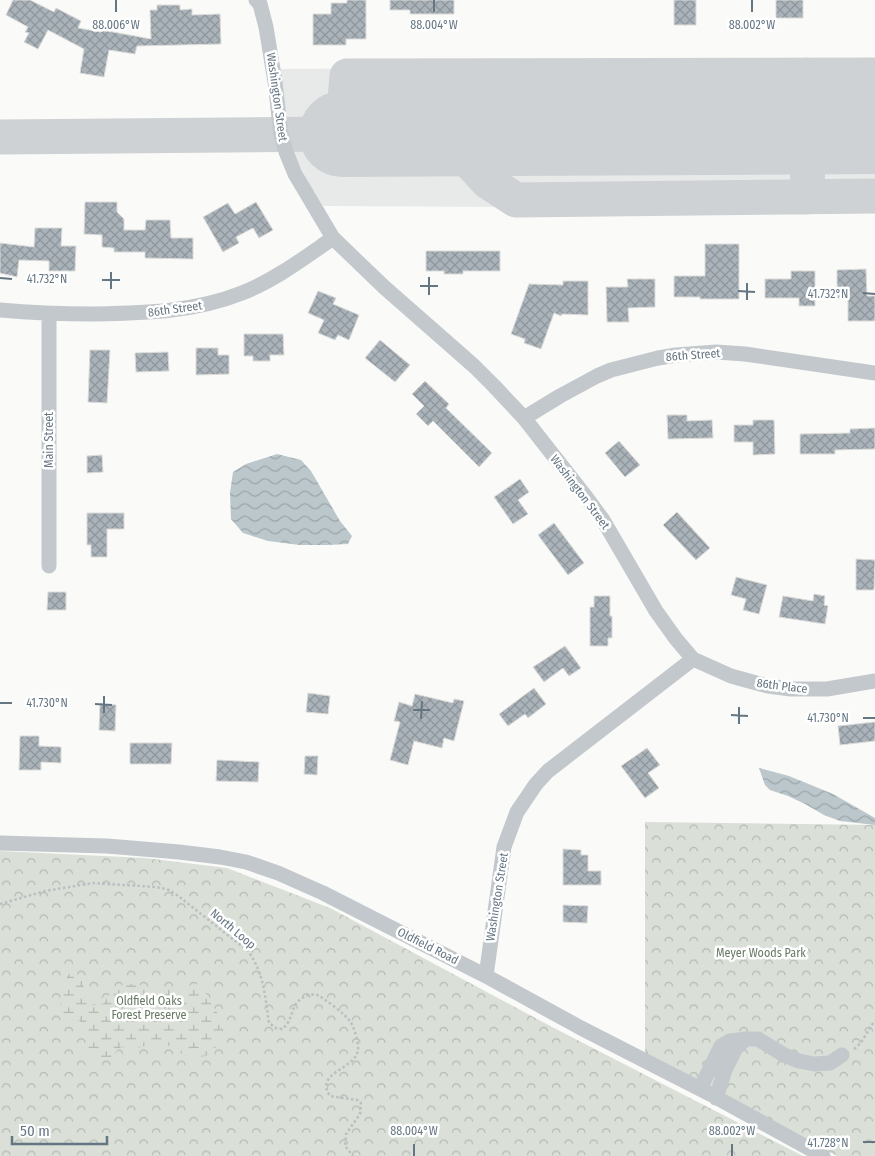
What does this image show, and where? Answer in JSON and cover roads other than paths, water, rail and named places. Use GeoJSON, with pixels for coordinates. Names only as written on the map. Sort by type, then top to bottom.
{"type":"FeatureCollection","features":[{"type":"Feature","properties":{"kind":"street","name":"Washington Street"},"geometry":{"type":"LineString","coordinates":[[261,2],[270,49],[281,135],[286,152],[295,174],[333,238],[474,366],[524,418],[603,520],[656,611],[693,659],[548,771],[536,784],[517,812],[504,847],[486,976]]}},
{"type":"Feature","properties":{"kind":"street","name":"86th Street"},"geometry":{"type":"LineString","coordinates":[[0,310],[49,314],[140,314],[176,311],[209,304],[241,293],[281,274],[333,238]]}},
{"type":"Feature","properties":{"kind":"street","name":"Main Street"},"geometry":{"type":"LineString","coordinates":[[49,314],[49,566]]}},
{"type":"Feature","properties":{"kind":"street","name":"86th Street"},"geometry":{"type":"LineString","coordinates":[[524,418],[560,396],[611,370],[676,355],[716,352],[745,354],[875,374]]}},
{"type":"Feature","properties":{"kind":"street","name":"86th Place"},"geometry":{"type":"LineString","coordinates":[[693,659],[731,676],[768,686],[791,689],[827,689],[875,681]]}},
{"type":"Feature","properties":{"kind":"street","name":"Oldfield Road"},"geometry":{"type":"LineString","coordinates":[[0,843],[116,847],[179,852],[246,862],[278,873],[323,893],[486,976],[823,1156]]}},
{"type":"Feature","properties":{"kind":"street"},"geometry":{"type":"LineString","coordinates":[[716,1098],[724,1070],[736,1048],[746,1039]]}},
{"type":"Feature","properties":{"kind":"street"},"geometry":{"type":"LineString","coordinates":[[700,1089],[721,1046],[730,1041],[758,1039],[784,1056],[814,1064],[830,1063],[842,1056]]}},
{"type":"Feature","properties":{"kind":"water"},"geometry":{"type":"Polygon","coordinates":[[[277,454],[301,460],[311,471],[340,521],[352,536],[348,544],[300,545],[268,541],[243,533],[231,519],[230,493],[233,472],[246,464],[277,454]]]}},
{"type":"Feature","properties":{"kind":"water"},"geometry":{"type":"Polygon","coordinates":[[[759,768],[789,776],[833,794],[875,818],[875,825],[840,821],[824,815],[788,796],[770,790],[765,785],[759,768]]]}},
{"type":"Feature","properties":{"kind":"park label","name":"Meyer Woods Park"},"geometry":{"type":"Point","coordinates":[761,953]}},
{"type":"Feature","properties":{"kind":"park label","name":"Oldfield Oaks Forest Preserve"},"geometry":{"type":"Point","coordinates":[149,1008]}}]}
